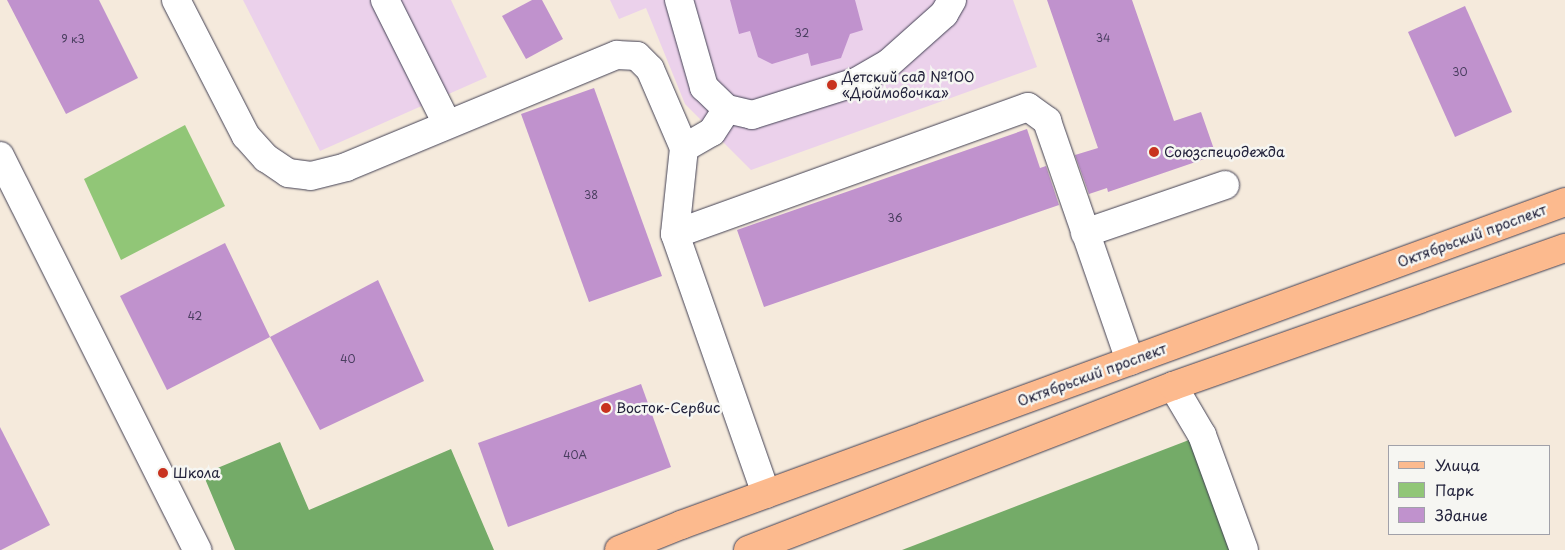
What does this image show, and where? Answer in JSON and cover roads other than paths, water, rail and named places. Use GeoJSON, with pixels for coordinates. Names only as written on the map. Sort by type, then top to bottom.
{"type":"FeatureCollection","features":[{"type":"Feature","properties":{"kind":"main road","name":"Октябрьский проспект"},"geometry":{"type":"LineString","coordinates":[[619,550],[766,494],[1565,202]]}},
{"type":"Feature","properties":{"kind":"main road"},"geometry":{"type":"LineString","coordinates":[[748,550],[1173,386],[1565,248]]}},
{"type":"Feature","properties":{"kind":"street"},"geometry":{"type":"LineString","coordinates":[[176,0],[246,136],[266,158],[288,173],[311,176],[346,167],[617,55],[637,56],[650,69],[684,148],[675,234],[766,494]]}},
{"type":"Feature","properties":{"kind":"street"},"geometry":{"type":"LineString","coordinates":[[385,0],[447,124]]}},
{"type":"Feature","properties":{"kind":"street"},"geometry":{"type":"LineString","coordinates":[[679,0],[704,87],[727,109],[752,115],[856,82],[889,63],[944,14],[952,0]]}},
{"type":"Feature","properties":{"kind":"street"},"geometry":{"type":"LineString","coordinates":[[675,234],[1028,107],[1046,121],[1130,361]]}},
{"type":"Feature","properties":{"kind":"street"},"geometry":{"type":"LineString","coordinates":[[684,148],[712,132],[727,109]]}},
{"type":"Feature","properties":{"kind":"street"},"geometry":{"type":"LineString","coordinates":[[0,156],[198,550]]}},
{"type":"Feature","properties":{"kind":"street"},"geometry":{"type":"LineString","coordinates":[[1085,233],[1225,185]]}},
{"type":"Feature","properties":{"kind":"street"},"geometry":{"type":"LineString","coordinates":[[1173,386],[1202,435],[1244,550]]}},
{"type":"Feature","properties":{"kind":"place","name":"Детский сад №100 «Дюймовочка»"},"geometry":{"type":"Point","coordinates":[832,85]}},
{"type":"Feature","properties":{"kind":"place","name":"Союзспецодежда"},"geometry":{"type":"Point","coordinates":[1154,152]}},
{"type":"Feature","properties":{"kind":"place","name":"Восток-Сервис"},"geometry":{"type":"Point","coordinates":[606,408]}},
{"type":"Feature","properties":{"kind":"place","name":"Школа"},"geometry":{"type":"Point","coordinates":[163,473]}}]}
